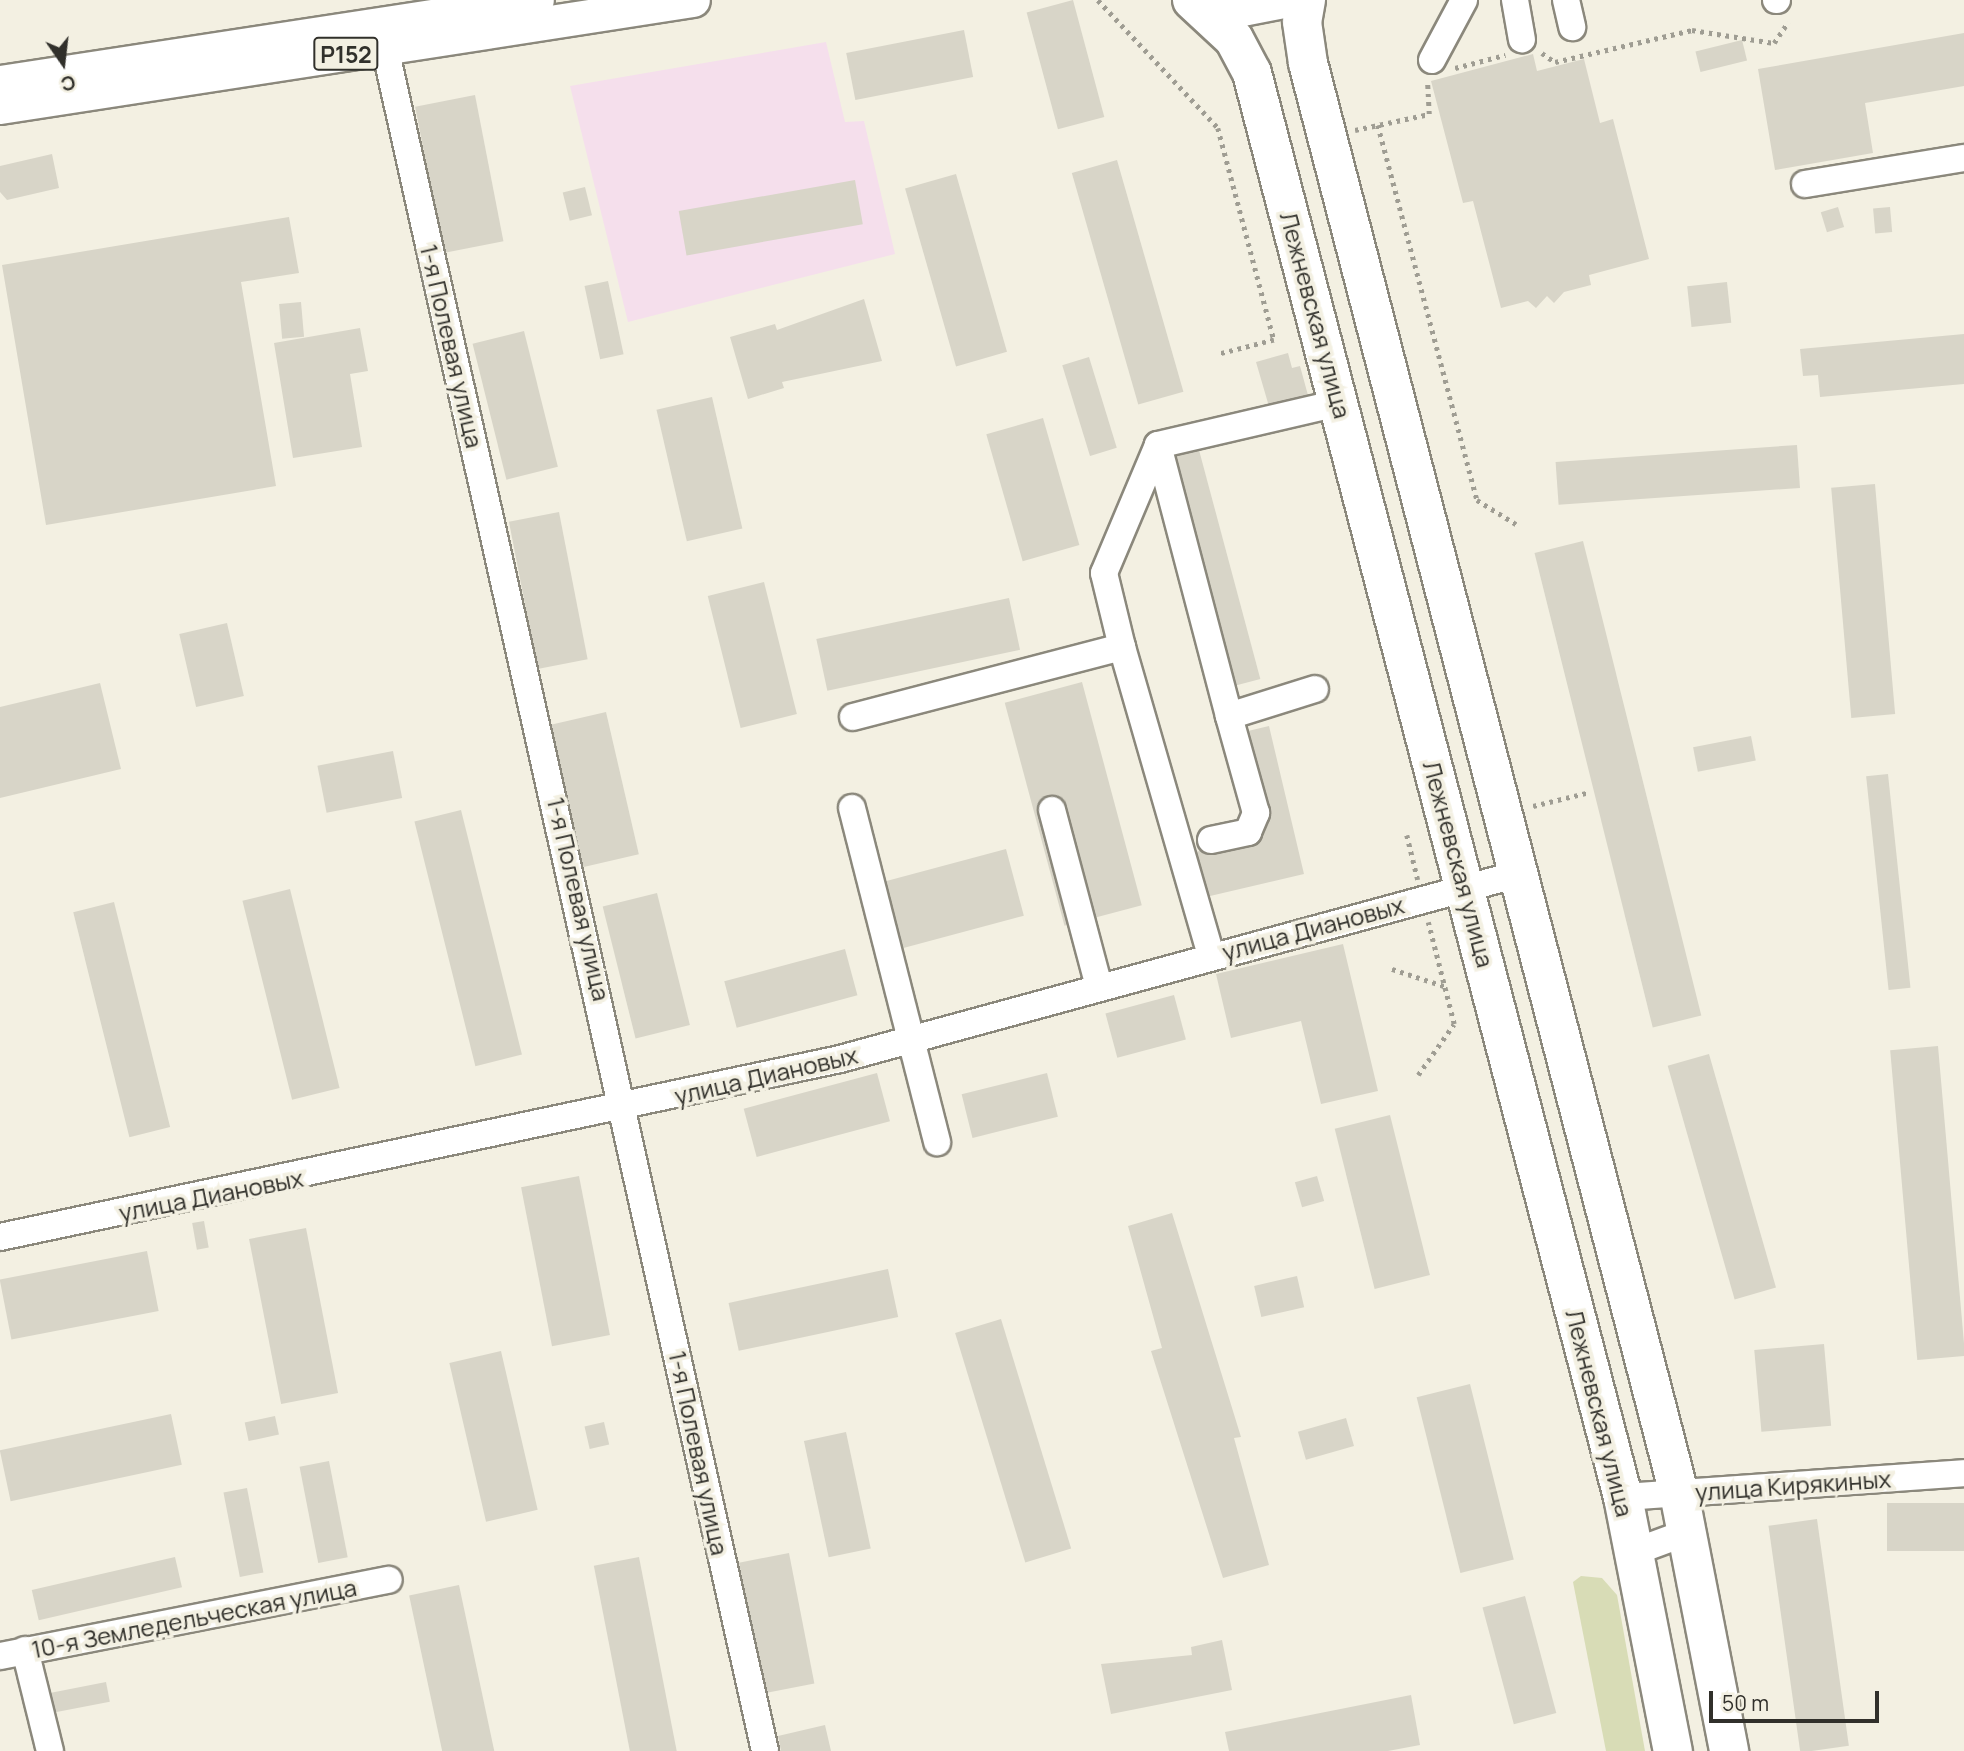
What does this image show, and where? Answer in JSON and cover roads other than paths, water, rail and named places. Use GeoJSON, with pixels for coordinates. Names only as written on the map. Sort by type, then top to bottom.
{"type":"FeatureCollection","features":[{"type":"Feature","properties":{"kind":"highway"},"geometry":{"type":"LineString","coordinates":[[1195,0],[1242,8],[1279,0]]}},
{"type":"Feature","properties":{"kind":"highway","name":"Лежневская улица"},"geometry":{"type":"LineString","coordinates":[[1195,0],[1248,62],[1623,1497],[1674,1751]]}},
{"type":"Feature","properties":{"kind":"highway"},"geometry":{"type":"LineString","coordinates":[[1306,0],[1302,22],[1308,63],[1522,873],[1679,1493],[1730,1751]]}},
{"type":"Feature","properties":{"kind":"main road","name":"Р152"},"geometry":{"type":"LineString","coordinates":[[0,107],[382,36],[537,0]]}},
{"type":"Feature","properties":{"kind":"main road","name":"Р152"},"geometry":{"type":"LineString","coordinates":[[0,82],[692,0]]}},
{"type":"Feature","properties":{"kind":"street"},"geometry":{"type":"LineString","coordinates":[[1435,71],[1464,0]]}},
{"type":"Feature","properties":{"kind":"street"},"geometry":{"type":"LineString","coordinates":[[1515,0],[1528,48]]}},
{"type":"Feature","properties":{"kind":"street"},"geometry":{"type":"LineString","coordinates":[[1566,0],[1572,27]]}},
{"type":"Feature","properties":{"kind":"street","name":"1-я Полевая улица"},"geometry":{"type":"LineString","coordinates":[[382,36],[625,1107],[765,1751]]}},
{"type":"Feature","properties":{"kind":"street"},"geometry":{"type":"LineString","coordinates":[[1805,184],[1964,159]]}},
{"type":"Feature","properties":{"kind":"street"},"geometry":{"type":"LineString","coordinates":[[1158,445],[1339,403]]}},
{"type":"Feature","properties":{"kind":"street"},"geometry":{"type":"LineString","coordinates":[[1158,445],[1104,573],[1122,647],[1211,956]]}},
{"type":"Feature","properties":{"kind":"street"},"geometry":{"type":"LineString","coordinates":[[1158,445],[1256,813],[1248,832],[1211,840]]}},
{"type":"Feature","properties":{"kind":"street"},"geometry":{"type":"LineString","coordinates":[[853,717],[1122,647]]}},
{"type":"Feature","properties":{"kind":"street"},"geometry":{"type":"LineString","coordinates":[[1229,716],[1315,689]]}},
{"type":"Feature","properties":{"kind":"street"},"geometry":{"type":"LineString","coordinates":[[852,808],[936,1142]]}},
{"type":"Feature","properties":{"kind":"street"},"geometry":{"type":"LineString","coordinates":[[1052,810],[1099,987]]}},
{"type":"Feature","properties":{"kind":"street","name":"улица Диановых"},"geometry":{"type":"LineString","coordinates":[[0,1237],[625,1107],[910,1040],[1422,898],[1522,873]]}},
{"type":"Feature","properties":{"kind":"street","name":"улица Кирякиных"},"geometry":{"type":"LineString","coordinates":[[1623,1497],[1964,1473]]}},
{"type":"Feature","properties":{"kind":"street"},"geometry":{"type":"LineString","coordinates":[[1634,1552],[1688,1532]]}},
{"type":"Feature","properties":{"kind":"street","name":"10-я Земледельческая улица"},"geometry":{"type":"LineString","coordinates":[[13,1653],[389,1580]]}},
{"type":"Feature","properties":{"kind":"street"},"geometry":{"type":"LineString","coordinates":[[13,1653],[50,1751]]}}]}
